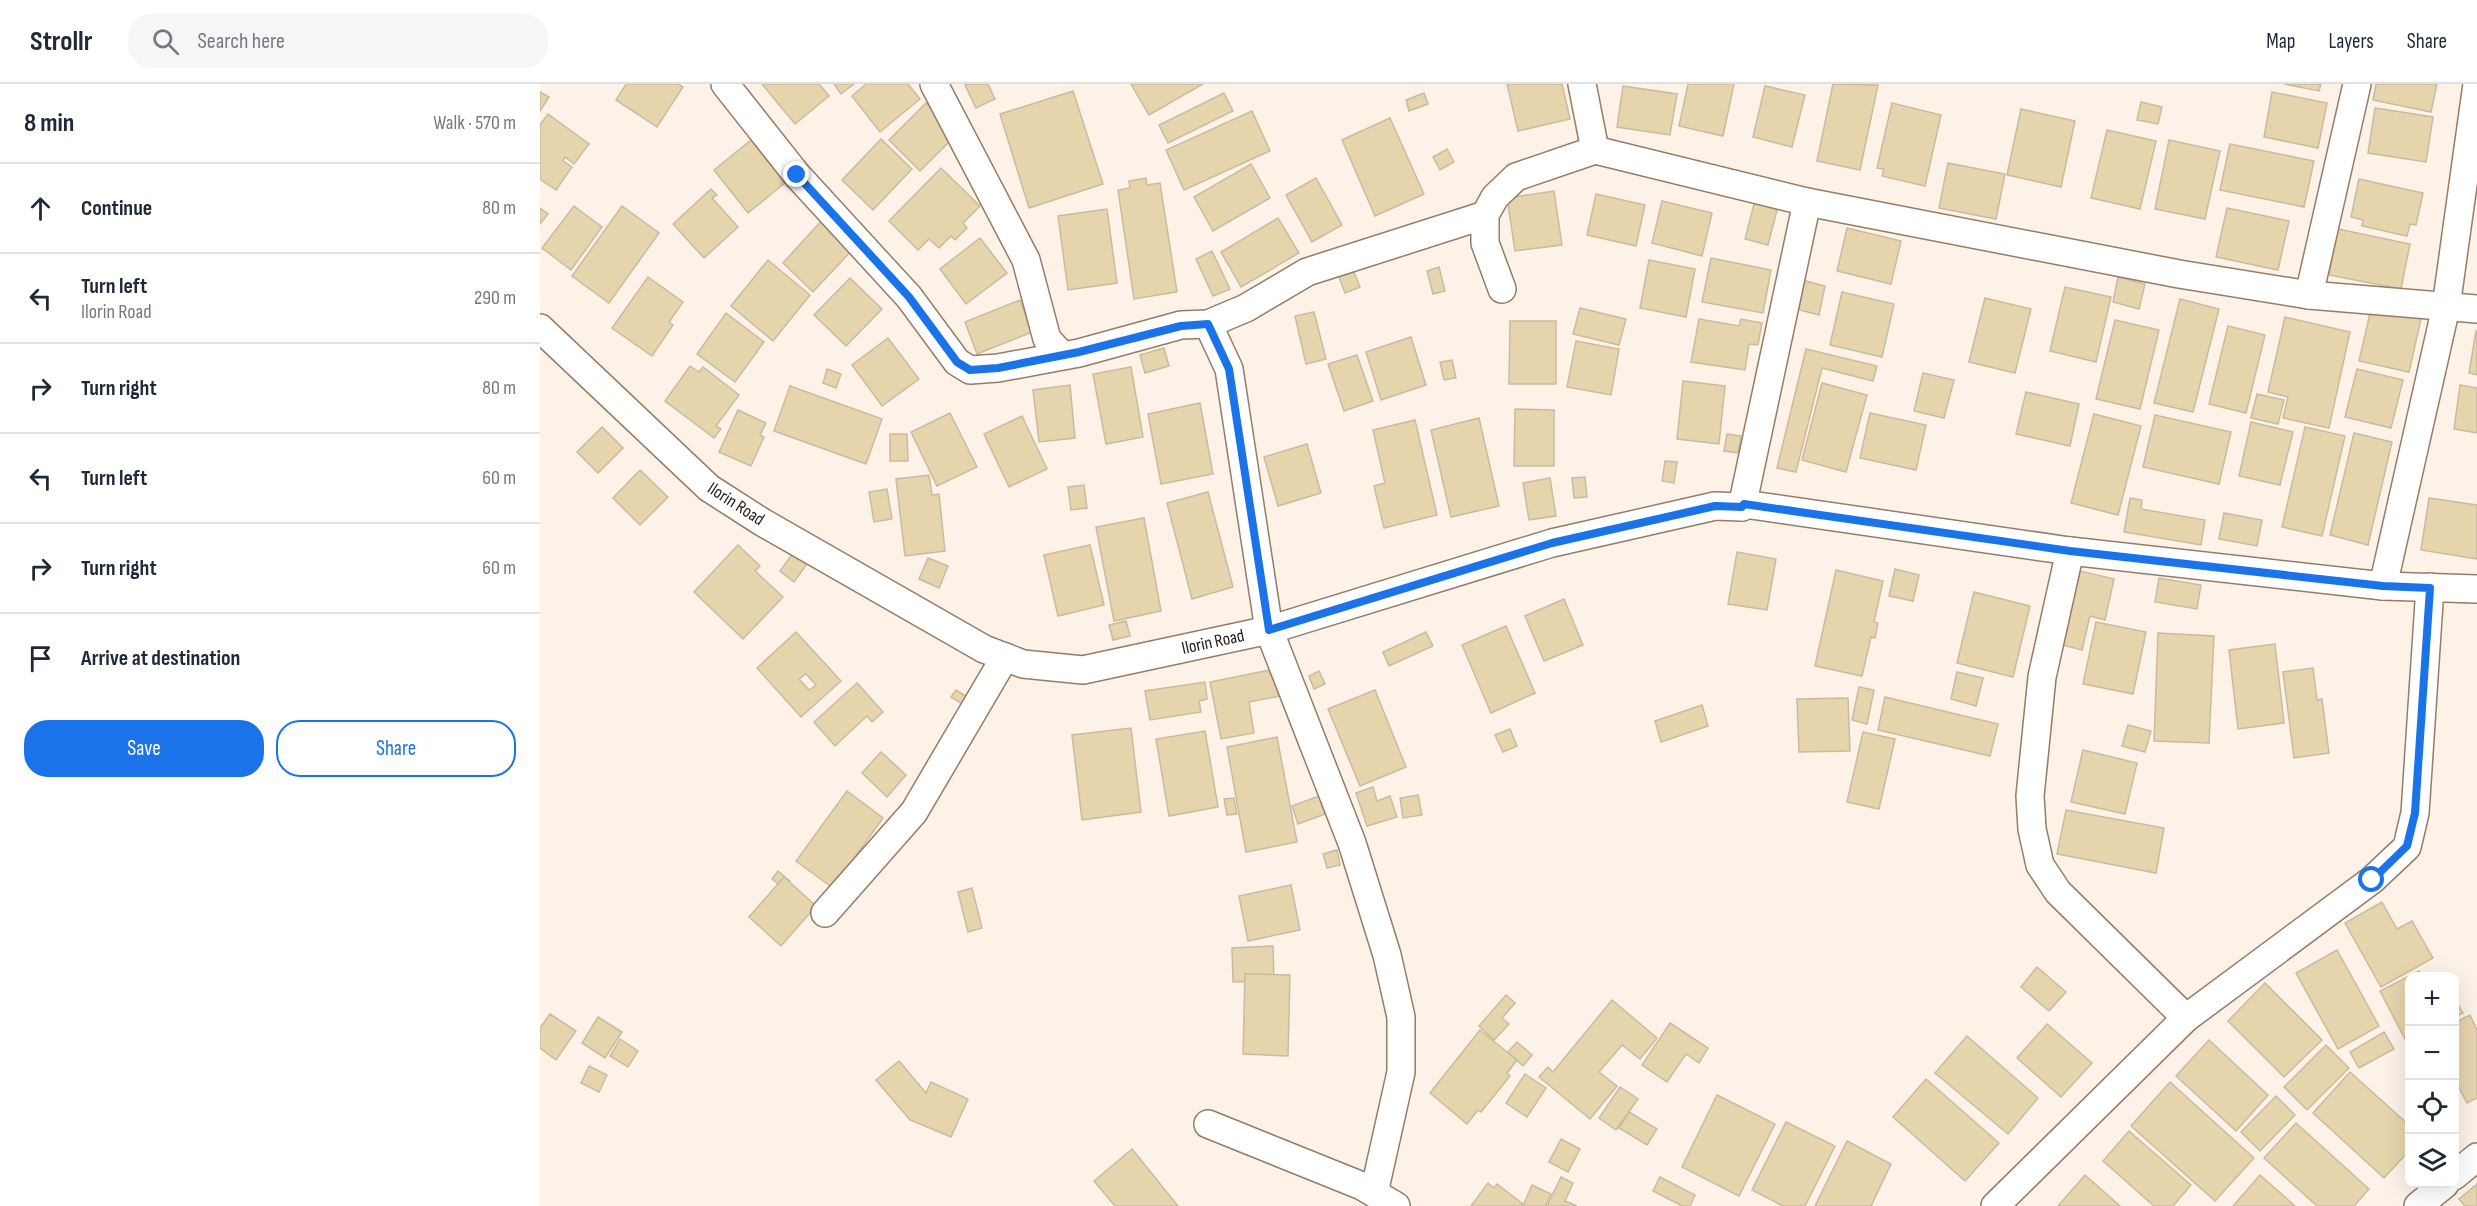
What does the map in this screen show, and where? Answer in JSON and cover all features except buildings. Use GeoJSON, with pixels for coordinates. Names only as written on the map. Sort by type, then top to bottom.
{"type":"FeatureCollection","features":[{"type":"Feature","properties":{"kind":"street"},"geometry":{"type":"LineString","coordinates":[[725,84],[797,175],[909,297],[957,362],[970,370],[998,368],[1181,326],[1208,324],[1246,308],[1307,272],[1485,215]]}},
{"type":"Feature","properties":{"kind":"street"},"geometry":{"type":"LineString","coordinates":[[934,84],[1026,260],[1047,339],[1062,355]]}},
{"type":"Feature","properties":{"kind":"street"},"geometry":{"type":"LineString","coordinates":[[1582,84],[1594,150]]}},
{"type":"Feature","properties":{"kind":"street"},"geometry":{"type":"LineString","coordinates":[[2310,295],[2357,84]]}},
{"type":"Feature","properties":{"kind":"street"},"geometry":{"type":"LineString","coordinates":[[2383,586],[2446,307],[2477,84]]}},
{"type":"Feature","properties":{"kind":"street"},"geometry":{"type":"LineString","coordinates":[[1502,289],[1485,243],[1485,215],[1495,197],[1516,177],[1594,150],[1807,202],[2047,250],[2310,295],[2477,309]]}},
{"type":"Feature","properties":{"kind":"street"},"geometry":{"type":"LineString","coordinates":[[1742,507],[1807,202]]}},
{"type":"Feature","properties":{"kind":"street"},"geometry":{"type":"LineString","coordinates":[[1208,324],[1229,369],[1269,630],[1352,843],[1387,955],[1401,1017],[1401,1072],[1385,1200],[1208,1124]]}},
{"type":"Feature","properties":{"kind":"street","name":"Ilorin Road"},"geometry":{"type":"LineString","coordinates":[[540,328],[709,488],[762,522],[984,649],[1023,664],[1083,670],[1269,630],[1552,543],[1715,506],[1742,507],[1744,504],[2070,551],[2383,586],[2477,589]]}},
{"type":"Feature","properties":{"kind":"street"},"geometry":{"type":"LineString","coordinates":[[2070,551],[2042,677],[2030,796],[2031,829],[2040,865],[2058,892],[2186,1018]]}},
{"type":"Feature","properties":{"kind":"street"},"geometry":{"type":"LineString","coordinates":[[1995,1206],[2186,1018],[2372,880],[2407,846],[2415,813],[2430,588]]}},
{"type":"Feature","properties":{"kind":"street"},"geometry":{"type":"LineString","coordinates":[[825,913],[914,812],[1005,657]]}},
{"type":"Feature","properties":{"kind":"street"},"geometry":{"type":"LineString","coordinates":[[2459,1172],[2477,1157]]}},
{"type":"Feature","properties":{"kind":"street"},"geometry":{"type":"LineString","coordinates":[[2418,1206],[2440,1188]]}},
{"type":"Feature","properties":{"kind":"route"},"geometry":{"type":"LineString","coordinates":[[797,175],[909,297],[957,362],[970,370],[998,368],[1079,352],[1181,326],[1208,324],[1229,369],[1269,630],[1552,543],[1715,506],[1742,507],[1744,504],[2070,551],[2383,586],[2430,588],[2415,813],[2407,846],[2372,880]]}}]}
